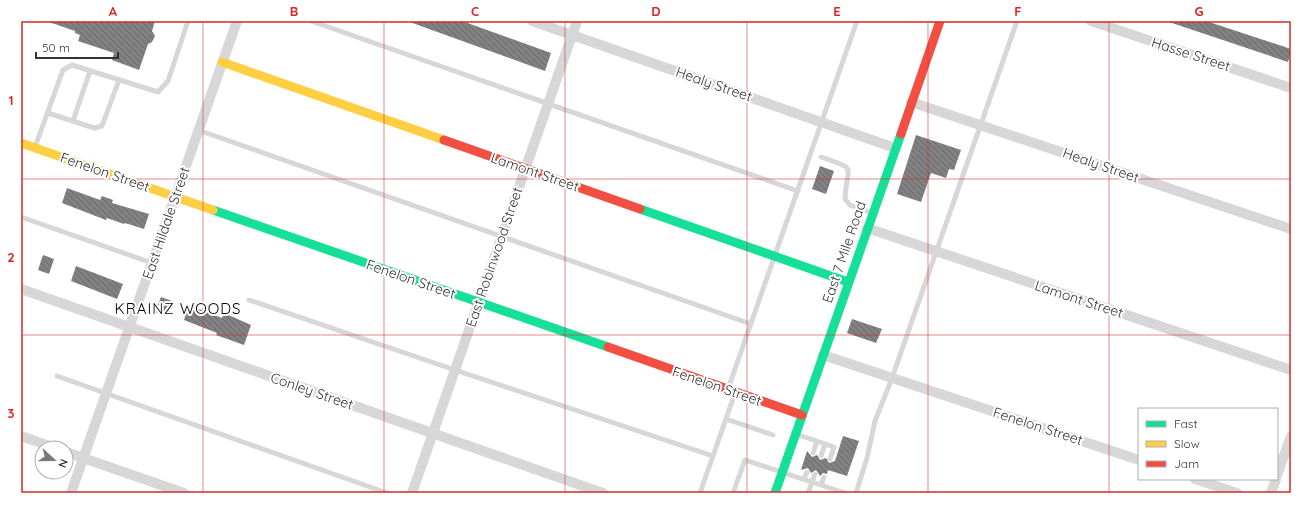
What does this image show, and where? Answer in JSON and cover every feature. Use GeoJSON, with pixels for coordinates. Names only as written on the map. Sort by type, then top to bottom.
{"type":"FeatureCollection","features":[{"type":"Feature","properties":{"kind":"street","name":"East Hildale Street"},"geometry":{"type":"LineString","coordinates":[[71,493],[236,21]]}},
{"type":"Feature","properties":{"kind":"street","name":"Healy Street"},"geometry":{"type":"LineString","coordinates":[[532,21],[895,148]]}},
{"type":"Feature","properties":{"kind":"street","name":"East Robinwood Street"},"geometry":{"type":"LineString","coordinates":[[412,493],[577,21]]}},
{"type":"Feature","properties":{"kind":"street","name":"East 7 Mile Road"},"geometry":{"type":"LineString","coordinates":[[775,493],[940,21]]}},
{"type":"Feature","properties":{"kind":"street","name":"Hasse Street"},"geometry":{"type":"LineString","coordinates":[[1090,21],[1291,88]]}},
{"type":"Feature","properties":{"kind":"street","name":"Lamont Street"},"geometry":{"type":"LineString","coordinates":[[222,62],[848,282]]}},
{"type":"Feature","properties":{"kind":"street","name":"Healy Street"},"geometry":{"type":"LineString","coordinates":[[912,102],[1291,229]]}},
{"type":"Feature","properties":{"kind":"street","name":"Fenelon Street"},"geometry":{"type":"LineString","coordinates":[[21,142],[802,415]]}},
{"type":"Feature","properties":{"kind":"street","name":"Lamont Street"},"geometry":{"type":"LineString","coordinates":[[867,228],[1291,370]]}},
{"type":"Feature","properties":{"kind":"street","name":"Conley Street"},"geometry":{"type":"LineString","coordinates":[[21,289],[603,493]]}},
{"type":"Feature","properties":{"kind":"street","name":"Fenelon Street"},"geometry":{"type":"LineString","coordinates":[[823,355],[1138,460]]}},
{"type":"Feature","properties":{"kind":"street"},"geometry":{"type":"LineString","coordinates":[[21,436],[34,440]]}},
{"type":"Feature","properties":{"kind":"street"},"geometry":{"type":"LineString","coordinates":[[1278,472],[1291,436]]}},
{"type":"Feature","properties":{"kind":"street"},"geometry":{"type":"LineString","coordinates":[[74,455],[184,493]]}},
{"type":"Feature","properties":{"kind":"street"},"geometry":{"type":"LineString","coordinates":[[1198,480],[1237,493]]}},
{"type":"Feature","properties":{"kind":"street"},"geometry":{"type":"LineString","coordinates":[[1271,493],[1276,480]]}},
{"type":"Feature","properties":{"kind":"lane"},"geometry":{"type":"LineString","coordinates":[[35,148],[63,70],[72,65],[158,92],[168,81],[188,21]]}},
{"type":"Feature","properties":{"kind":"lane"},"geometry":{"type":"LineString","coordinates":[[311,21],[798,191]]}},
{"type":"Feature","properties":{"kind":"lane"},"geometry":{"type":"LineString","coordinates":[[700,493],[726,419],[732,391],[751,324],[857,21]]}},
{"type":"Feature","properties":{"kind":"lane"},"geometry":{"type":"LineString","coordinates":[[856,493],[867,458],[876,421],[1017,21]]}},
{"type":"Feature","properties":{"kind":"lane"},"geometry":{"type":"LineString","coordinates":[[73,121],[90,71]]}},
{"type":"Feature","properties":{"kind":"lane"},"geometry":{"type":"LineString","coordinates":[[48,113],[95,128],[102,126],[119,80]]}},
{"type":"Feature","properties":{"kind":"lane"},"geometry":{"type":"LineString","coordinates":[[198,130],[751,324]]}},
{"type":"Feature","properties":{"kind":"lane"},"geometry":{"type":"LineString","coordinates":[[821,157],[847,167],[850,172],[846,199],[850,205],[872,214]]}},
{"type":"Feature","properties":{"kind":"lane"},"geometry":{"type":"LineString","coordinates":[[21,217],[152,263]]}},
{"type":"Feature","properties":{"kind":"lane"},"geometry":{"type":"LineString","coordinates":[[249,300],[713,456]]}},
{"type":"Feature","properties":{"kind":"lane"},"geometry":{"type":"LineString","coordinates":[[57,376],[387,493]]}},
{"type":"Feature","properties":{"kind":"lane"},"geometry":{"type":"LineString","coordinates":[[726,419],[773,435]]}},
{"type":"Feature","properties":{"kind":"lane"},"geometry":{"type":"LineString","coordinates":[[795,434],[834,447],[830,459]]}},
{"type":"Feature","properties":{"kind":"lane"},"geometry":{"type":"LineString","coordinates":[[813,453],[817,441]]}},
{"type":"Feature","properties":{"kind":"lane"},"geometry":{"type":"LineString","coordinates":[[821,456],[825,444]]}},
{"type":"Feature","properties":{"kind":"lane"},"geometry":{"type":"LineString","coordinates":[[733,493],[745,460],[845,493]]}},
{"type":"Feature","properties":{"kind":"lane"},"geometry":{"type":"LineString","coordinates":[[804,480],[807,472]]}},
{"type":"Feature","properties":{"kind":"lane"},"geometry":{"type":"LineString","coordinates":[[808,493],[815,474]]}},
{"type":"Feature","properties":{"kind":"lane"},"geometry":{"type":"LineString","coordinates":[[821,485],[824,477]]}},
{"type":"Feature","properties":{"kind":"building"},"geometry":{"type":"Polygon","coordinates":[[[155,21],[152,31],[155,36],[152,42],[148,44],[139,70],[112,60],[114,53],[78,41],[80,35],[75,33],[75,31],[49,22],[155,21]]]}},
{"type":"Feature","properties":{"kind":"building"},"geometry":{"type":"Polygon","coordinates":[[[407,21],[462,21],[551,53],[545,71],[407,21]]]}},
{"type":"Feature","properties":{"kind":"building"},"geometry":{"type":"Polygon","coordinates":[[[1169,21],[1206,21],[1291,49],[1291,52],[1288,62],[1169,21]]]}},
{"type":"Feature","properties":{"kind":"building"},"geometry":{"type":"Polygon","coordinates":[[[916,135],[961,150],[954,170],[949,169],[946,178],[931,173],[921,202],[897,194],[916,135]]]}},
{"type":"Feature","properties":{"kind":"building"},"geometry":{"type":"Polygon","coordinates":[[[820,166],[834,171],[826,194],[812,189],[820,166]]]}},
{"type":"Feature","properties":{"kind":"building"},"geometry":{"type":"Polygon","coordinates":[[[67,188],[100,200],[102,196],[113,200],[112,203],[149,214],[144,229],[107,218],[106,220],[62,203],[67,188]]]}},
{"type":"Feature","properties":{"kind":"building"},"geometry":{"type":"Polygon","coordinates":[[[43,255],[54,259],[49,274],[38,270],[43,255]]]}},
{"type":"Feature","properties":{"kind":"building"},"geometry":{"type":"Polygon","coordinates":[[[76,266],[123,284],[117,299],[71,281],[76,266]]]}},
{"type":"Feature","properties":{"kind":"building"},"geometry":{"type":"Polygon","coordinates":[[[161,297],[172,301],[167,316],[155,312],[161,297]]]}},
{"type":"Feature","properties":{"kind":"building"},"geometry":{"type":"Polygon","coordinates":[[[189,305],[222,318],[224,313],[251,325],[244,345],[216,335],[217,333],[184,320],[189,305]]]}},
{"type":"Feature","properties":{"kind":"building"},"geometry":{"type":"Polygon","coordinates":[[[852,319],[882,329],[876,343],[847,333],[852,319]]]}},
{"type":"Feature","properties":{"kind":"building"},"geometry":{"type":"Polygon","coordinates":[[[843,436],[859,441],[847,476],[828,470],[827,474],[823,473],[820,476],[816,470],[811,473],[808,468],[801,470],[807,451],[812,457],[817,455],[820,460],[826,458],[829,463],[835,461],[843,436]]]}},
{"type":"Feature","properties":{"kind":"traffic: fast"},"geometry":{"type":"LineString","coordinates":[[775,493],[901,134]]}},
{"type":"Feature","properties":{"kind":"traffic: fast"},"geometry":{"type":"LineString","coordinates":[[640,209],[848,282]]}},
{"type":"Feature","properties":{"kind":"traffic: fast"},"geometry":{"type":"LineString","coordinates":[[213,210],[608,347]]}},
{"type":"Feature","properties":{"kind":"traffic: slow"},"geometry":{"type":"LineString","coordinates":[[222,62],[444,140]]}},
{"type":"Feature","properties":{"kind":"traffic: slow"},"geometry":{"type":"LineString","coordinates":[[21,143],[213,210]]}},
{"type":"Feature","properties":{"kind":"traffic: jam"},"geometry":{"type":"LineString","coordinates":[[901,134],[940,21]]}},
{"type":"Feature","properties":{"kind":"traffic: jam"},"geometry":{"type":"LineString","coordinates":[[444,140],[640,209]]}},
{"type":"Feature","properties":{"kind":"traffic: jam"},"geometry":{"type":"LineString","coordinates":[[608,347],[802,415]]}},
{"type":"Feature","properties":{"kind":"district","name":"KRAINZ WOODS"},"geometry":{"type":"Point","coordinates":[178,308]}}]}
